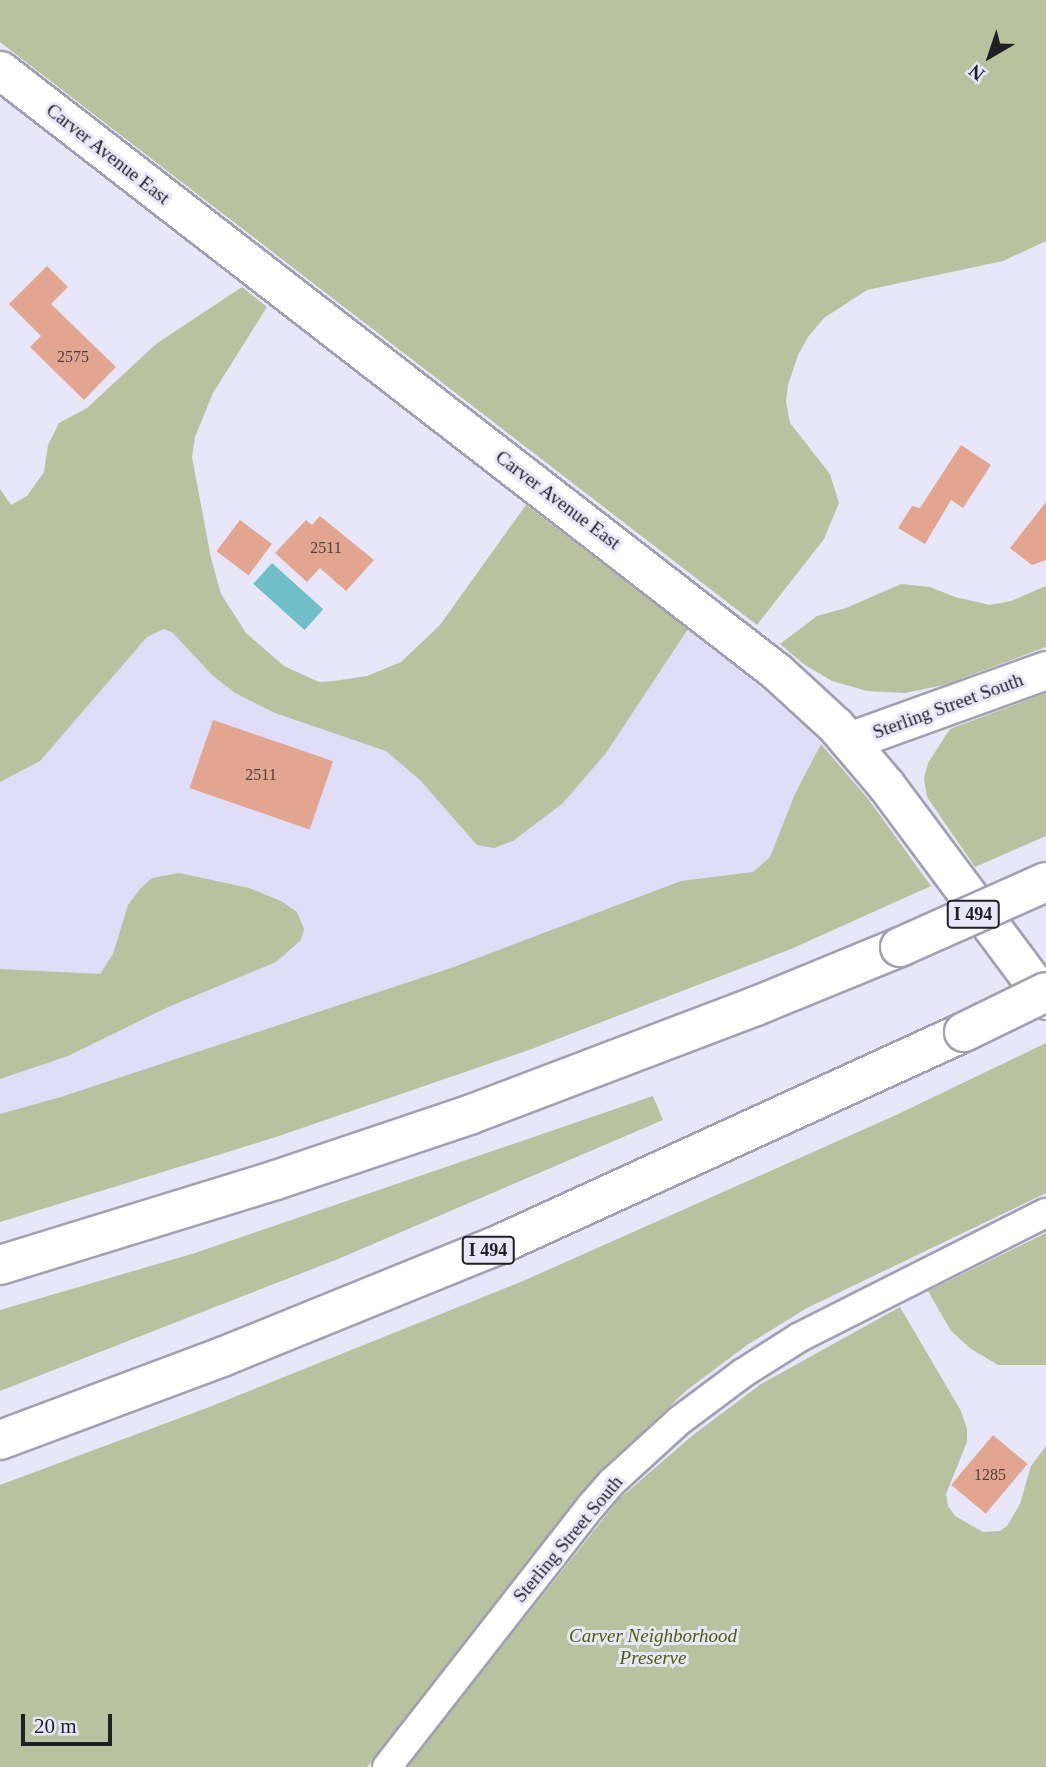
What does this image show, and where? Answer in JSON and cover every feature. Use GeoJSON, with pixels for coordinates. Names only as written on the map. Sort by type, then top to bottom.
{"type":"FeatureCollection","features":[{"type":"Feature","properties":{"kind":"highway","name":"I 494"},"geometry":{"type":"LineString","coordinates":[[0,1265],[276,1180],[469,1115],[756,1006],[900,947],[1046,882]]}},
{"type":"Feature","properties":{"kind":"highway","name":"I 494"},"geometry":{"type":"LineString","coordinates":[[0,1440],[222,1357],[496,1246],[751,1132],[1046,992]]}},
{"type":"Feature","properties":{"kind":"street","name":"Carver Avenue East"},"geometry":{"type":"LineString","coordinates":[[0,70],[784,677],[849,741],[900,803],[1046,1000]]}},
{"type":"Feature","properties":{"kind":"street","name":"Sterling Street South"},"geometry":{"type":"LineString","coordinates":[[849,741],[1046,670]]}},
{"type":"Feature","properties":{"kind":"street","name":"Sterling Street South"},"geometry":{"type":"LineString","coordinates":[[387,1767],[592,1506],[619,1476],[680,1420],[719,1390],[800,1336],[1046,1213]]}},
{"type":"Feature","properties":{"kind":"shaded area"},"geometry":{"type":"Polygon","coordinates":[[[604,564],[729,661],[803,725],[894,833],[0,1193],[0,711],[117,566],[257,678],[459,747],[604,564]]]}},
{"type":"Feature","properties":{"kind":"green space"},"geometry":{"type":"Polygon","coordinates":[[[0,0],[1046,0],[1046,241],[1003,261],[867,290],[824,318],[808,337],[798,355],[788,385],[786,401],[790,423],[830,474],[839,503],[824,539],[757,625],[0,42],[0,0]]]}},
{"type":"Feature","properties":{"kind":"green space"},"geometry":{"type":"Polygon","coordinates":[[[242,287],[267,307],[213,393],[195,437],[192,457],[211,558],[221,594],[246,633],[284,666],[319,682],[367,676],[401,662],[440,625],[526,505],[688,629],[606,753],[563,803],[513,841],[494,848],[477,845],[420,780],[386,751],[275,713],[235,693],[212,675],[173,633],[164,629],[147,637],[40,761],[0,782],[0,489],[11,505],[27,496],[44,472],[48,445],[59,423],[87,408],[156,344],[242,287]]]}},
{"type":"Feature","properties":{"kind":"green space"},"geometry":{"type":"Polygon","coordinates":[[[901,584],[930,587],[955,597],[990,605],[1011,601],[1046,586],[1046,647],[944,685],[905,693],[867,691],[832,681],[805,665],[780,644],[817,616],[846,608],[901,584]]]}},
{"type":"Feature","properties":{"kind":"green space"},"geometry":{"type":"Polygon","coordinates":[[[1046,693],[1046,836],[975,867],[927,797],[924,779],[928,763],[950,729],[1046,693]]]}},
{"type":"Feature","properties":{"kind":"green space"},"geometry":{"type":"Polygon","coordinates":[[[821,744],[869,800],[931,886],[791,949],[529,1050],[276,1137],[0,1222],[0,1114],[61,1097],[451,968],[681,881],[753,872],[770,857],[795,794],[821,744]]]}},
{"type":"Feature","properties":{"kind":"green space"},"geometry":{"type":"Polygon","coordinates":[[[179,873],[249,888],[281,901],[297,912],[304,929],[301,940],[276,962],[166,1008],[68,1056],[0,1079],[0,969],[100,974],[113,954],[128,905],[140,889],[152,878],[179,873]]]}},
{"type":"Feature","properties":{"kind":"green space"},"geometry":{"type":"Polygon","coordinates":[[[1046,1043],[1046,1193],[807,1308],[747,1345],[687,1390],[593,1480],[367,1767],[0,1767],[0,1485],[212,1406],[523,1281],[896,1115],[1046,1043]]]}},
{"type":"Feature","properties":{"kind":"green space"},"geometry":{"type":"Polygon","coordinates":[[[653,1096],[663,1120],[338,1259],[0,1391],[0,1310],[195,1253],[653,1096]]]}},
{"type":"Feature","properties":{"kind":"green space"},"geometry":{"type":"Polygon","coordinates":[[[1046,1233],[1046,1365],[998,1365],[971,1349],[951,1331],[928,1291],[1046,1233]]]}},
{"type":"Feature","properties":{"kind":"green space","name":"Carver Neighborhood Preserve"},"geometry":{"type":"Polygon","coordinates":[[[900,1307],[961,1411],[967,1429],[967,1442],[946,1494],[948,1506],[955,1516],[983,1532],[1000,1531],[1007,1526],[1020,1504],[1031,1466],[1046,1446],[1046,1767],[407,1767],[619,1499],[693,1435],[761,1384],[900,1307]]]}},
{"type":"Feature","properties":{"kind":"water"},"geometry":{"type":"Polygon","coordinates":[[[272,563],[323,609],[305,630],[253,584],[272,563]]]}},
{"type":"Feature","properties":{"kind":"building"},"geometry":{"type":"Polygon","coordinates":[[[47,266],[68,287],[51,304],[116,367],[84,400],[30,347],[41,336],[9,304],[47,266]]]}},
{"type":"Feature","properties":{"kind":"building"},"geometry":{"type":"Polygon","coordinates":[[[961,445],[991,465],[963,508],[951,500],[925,544],[898,528],[912,506],[920,508],[961,445]]]}},
{"type":"Feature","properties":{"kind":"building"},"geometry":{"type":"Polygon","coordinates":[[[1046,502],[1046,560],[1032,565],[1010,548],[1046,502]]]}},
{"type":"Feature","properties":{"kind":"building"},"geometry":{"type":"Polygon","coordinates":[[[320,516],[374,560],[346,591],[320,568],[307,582],[275,553],[306,520],[312,525],[320,516]]]}},
{"type":"Feature","properties":{"kind":"building"},"geometry":{"type":"Polygon","coordinates":[[[240,520],[272,544],[248,575],[217,551],[240,520]]]}},
{"type":"Feature","properties":{"kind":"building"},"geometry":{"type":"Polygon","coordinates":[[[213,720],[333,761],[310,829],[190,788],[213,720]]]}},
{"type":"Feature","properties":{"kind":"building"},"geometry":{"type":"Polygon","coordinates":[[[993,1435],[1027,1464],[986,1514],[951,1485],[993,1435]]]}}]}
